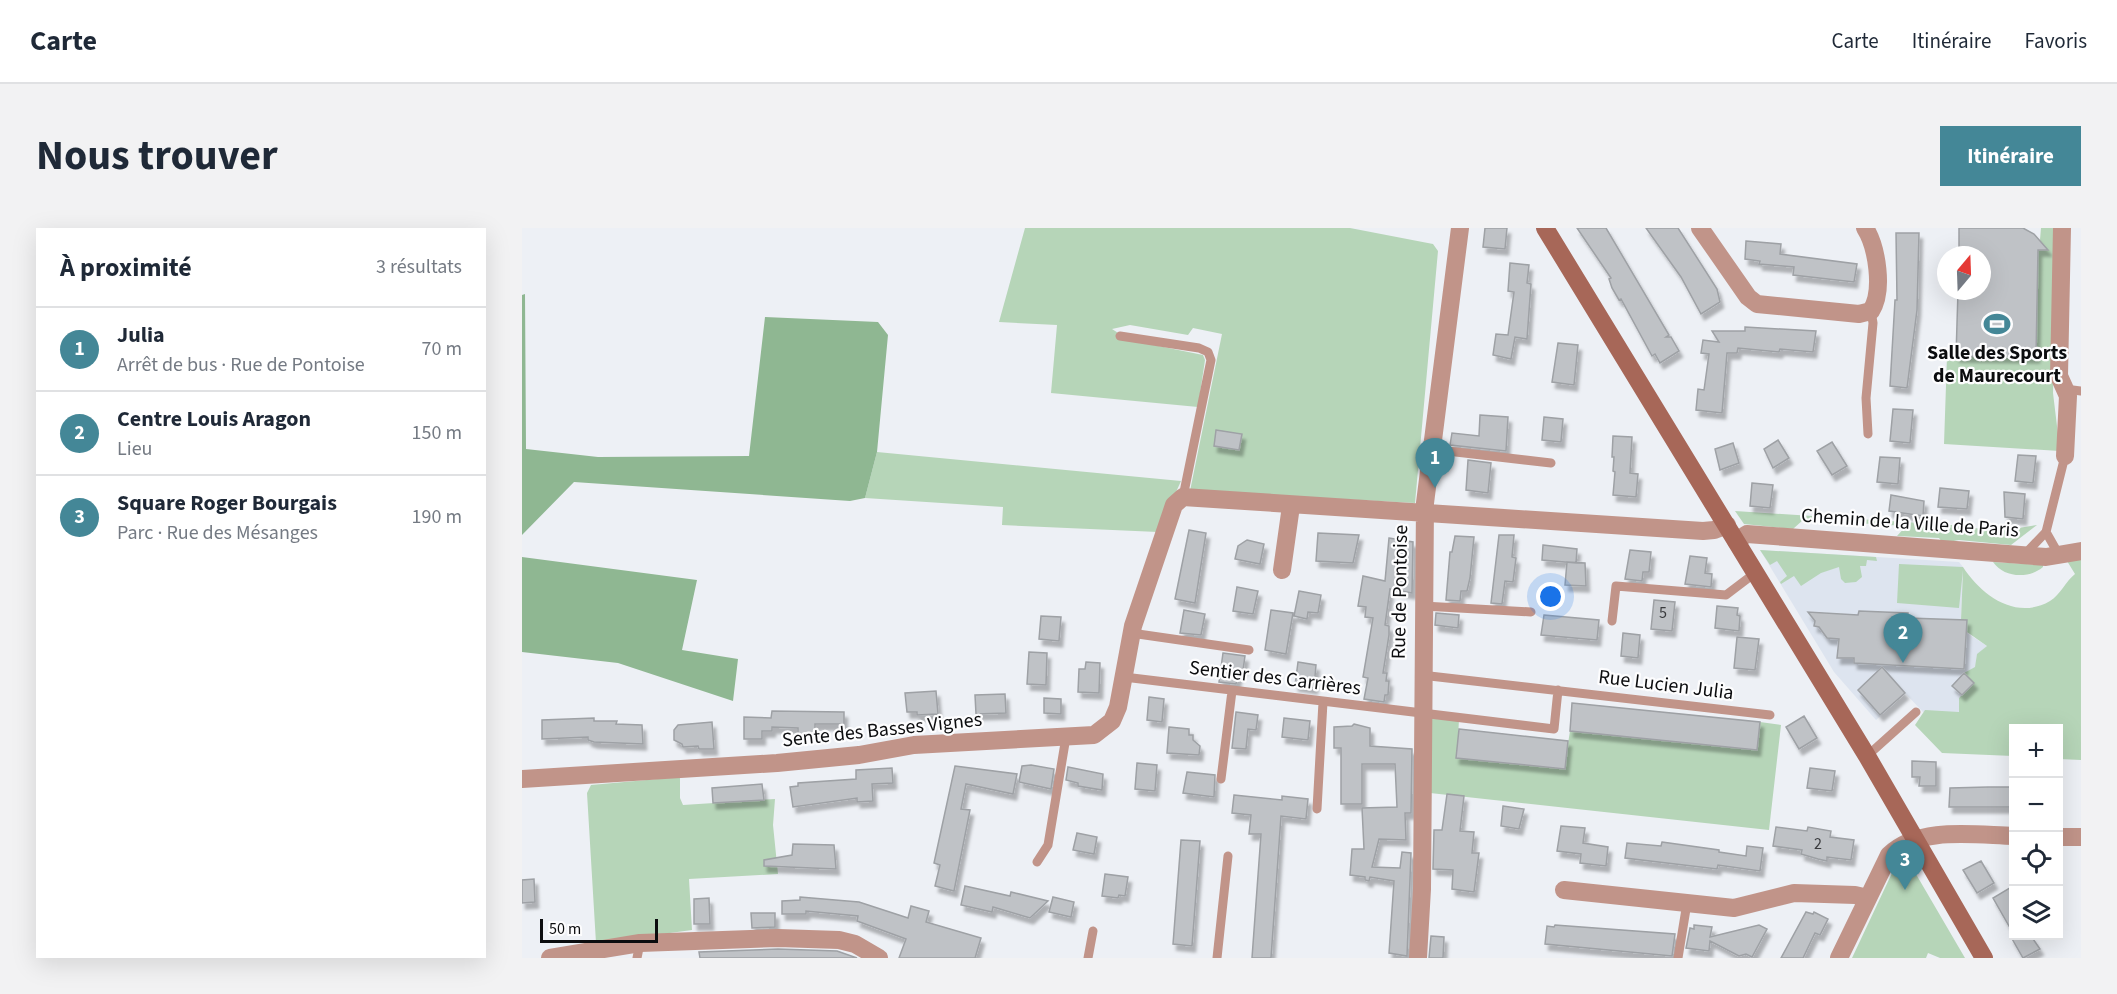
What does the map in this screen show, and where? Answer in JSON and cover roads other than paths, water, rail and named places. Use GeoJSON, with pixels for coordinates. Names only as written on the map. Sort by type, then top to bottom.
{"type":"FeatureCollection","features":[{"type":"Feature","properties":{"kind":"main road"},"geometry":{"type":"LineString","coordinates":[[1545,228],[1720,528],[1736,541],[1867,756],[1984,958]]}},
{"type":"Feature","properties":{"kind":"street","name":"Rue de Pontoise"},"geometry":{"type":"LineString","coordinates":[[1418,958],[1422,890],[1421,675],[1424,513],[1430,449],[1460,228]]}},
{"type":"Feature","properties":{"kind":"street"},"geometry":{"type":"LineString","coordinates":[[1700,228],[1748,297],[1757,304],[1859,314],[1871,311],[1876,301],[1876,252],[1865,228]]}},
{"type":"Feature","properties":{"kind":"street"},"geometry":{"type":"LineString","coordinates":[[2062,228],[2059,376],[2071,392],[2065,456]]}},
{"type":"Feature","properties":{"kind":"street"},"geometry":{"type":"LineString","coordinates":[[1183,497],[1291,506],[1720,528]]}},
{"type":"Feature","properties":{"kind":"street","name":"Sente des Basses Vignes"},"geometry":{"type":"LineString","coordinates":[[522,779],[777,763],[859,755],[914,745],[1094,735],[1112,721],[1124,678],[1131,633],[1174,505],[1183,497]]}},
{"type":"Feature","properties":{"kind":"street"},"geometry":{"type":"LineString","coordinates":[[1282,570],[1291,506]]}},
{"type":"Feature","properties":{"kind":"street","name":"Chemin de la Ville de Paris"},"geometry":{"type":"LineString","coordinates":[[1736,541],[1747,534],[2046,557],[2081,551]]}},
{"type":"Feature","properties":{"kind":"street"},"geometry":{"type":"LineString","coordinates":[[1839,958],[1889,855],[1901,844],[1915,839],[1951,835],[2009,836]]}},
{"type":"Feature","properties":{"kind":"street"},"geometry":{"type":"LineString","coordinates":[[2063,837],[2081,837]]}},
{"type":"Feature","properties":{"kind":"street"},"geometry":{"type":"LineString","coordinates":[[1564,890],[1740,908],[1806,893],[1855,895],[1868,898]]}},
{"type":"Feature","properties":{"kind":"street"},"geometry":{"type":"LineString","coordinates":[[550,958],[828,939],[855,944],[877,957]]}},
{"type":"Feature","properties":{"kind":"lane"},"geometry":{"type":"LineString","coordinates":[[1868,434],[1866,398],[1873,322],[1871,311]]}},
{"type":"Feature","properties":{"kind":"lane","name":"Sente des Basses Vignes"},"geometry":{"type":"LineString","coordinates":[[1120,336],[1199,348],[1208,352],[1211,360],[1183,497]]}},
{"type":"Feature","properties":{"kind":"lane"},"geometry":{"type":"LineString","coordinates":[[1430,449],[1551,464]]}},
{"type":"Feature","properties":{"kind":"lane"},"geometry":{"type":"LineString","coordinates":[[2025,555],[2026,550],[2046,532],[2065,456]]}},
{"type":"Feature","properties":{"kind":"lane"},"geometry":{"type":"LineString","coordinates":[[2046,532],[2058,555]]}},
{"type":"Feature","properties":{"kind":"lane"},"geometry":{"type":"LineString","coordinates":[[1612,621],[1616,586],[1726,595],[1755,573]]}},
{"type":"Feature","properties":{"kind":"lane"},"geometry":{"type":"LineString","coordinates":[[1423,606],[1531,612]]}},
{"type":"Feature","properties":{"kind":"lane"},"geometry":{"type":"LineString","coordinates":[[1131,633],[1250,650]]}},
{"type":"Feature","properties":{"kind":"lane","name":"Rue Lucien Julia"},"geometry":{"type":"LineString","coordinates":[[1421,675],[1770,715]]}},
{"type":"Feature","properties":{"kind":"lane","name":"Sentier des Carrières"},"geometry":{"type":"LineString","coordinates":[[1124,678],[1421,714]]}},
{"type":"Feature","properties":{"kind":"lane"},"geometry":{"type":"LineString","coordinates":[[1421,714],[1554,729],[1558,690]]}},
{"type":"Feature","properties":{"kind":"lane"},"geometry":{"type":"LineString","coordinates":[[1221,779],[1232,691]]}},
{"type":"Feature","properties":{"kind":"lane"},"geometry":{"type":"LineString","coordinates":[[1317,809],[1323,702]]}},
{"type":"Feature","properties":{"kind":"lane"},"geometry":{"type":"LineString","coordinates":[[1867,756],[1916,712]]}},
{"type":"Feature","properties":{"kind":"lane"},"geometry":{"type":"LineString","coordinates":[[1037,862],[1048,845],[1066,737]]}},
{"type":"Feature","properties":{"kind":"lane"},"geometry":{"type":"LineString","coordinates":[[1217,958],[1228,856]]}},
{"type":"Feature","properties":{"kind":"lane"},"geometry":{"type":"LineString","coordinates":[[1678,958],[1687,903]]}},
{"type":"Feature","properties":{"kind":"lane"},"geometry":{"type":"LineString","coordinates":[[1088,958],[1094,931]]}},
{"type":"Feature","properties":{"kind":"place","name":"Salle des Sports de Maurecourt"},"geometry":{"type":"Point","coordinates":[1997,324]}},
{"type":"Feature","properties":{"kind":"place","name":"Julia"},"geometry":{"type":"Point","coordinates":[1435,488]}},
{"type":"Feature","properties":{"kind":"place","name":"Centre Louis Aragon"},"geometry":{"type":"Point","coordinates":[1903,663]}},
{"type":"Feature","properties":{"kind":"place","name":"Square Roger Bourgais"},"geometry":{"type":"Point","coordinates":[1905,890]}}]}
